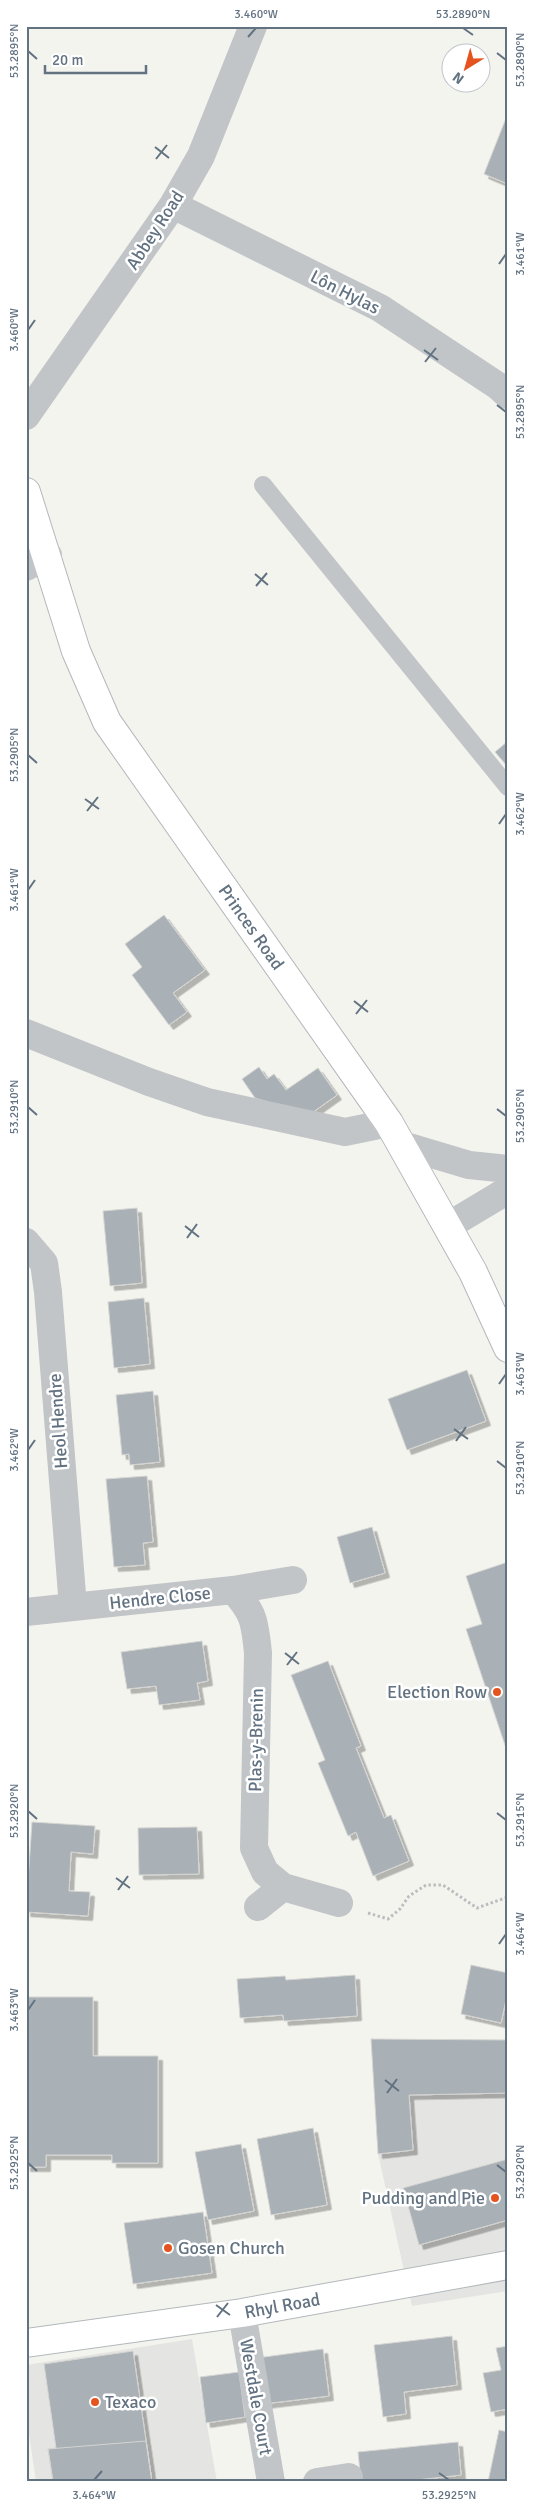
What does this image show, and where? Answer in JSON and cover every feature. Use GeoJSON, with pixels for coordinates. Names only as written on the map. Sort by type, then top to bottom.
{"type":"FeatureCollection","features":[{"type":"Feature","properties":{"kind":"street","name":"Abbey Road"},"geometry":{"type":"LineString","coordinates":[[26,416],[173,205],[201,156],[253,26]]}},
{"type":"Feature","properties":{"kind":"street","name":"Lôn Hylas"},"geometry":{"type":"LineString","coordinates":[[173,205],[380,308],[498,386],[508,395]]}},
{"type":"Feature","properties":{"kind":"street","name":"Princes Road"},"geometry":{"type":"LineString","coordinates":[[26,492],[37,561],[107,722],[395,1134],[473,1272],[508,1348]]}},
{"type":"Feature","properties":{"kind":"street"},"geometry":{"type":"LineString","coordinates":[[26,1033],[148,1082],[207,1102],[345,1132],[395,1134],[469,1165],[508,1169]]}},
{"type":"Feature","properties":{"kind":"street"},"geometry":{"type":"LineString","coordinates":[[448,1226],[508,1190]]}},
{"type":"Feature","properties":{"kind":"street","name":"Heol Hendre"},"geometry":{"type":"LineString","coordinates":[[26,1242],[44,1263],[48,1292],[73,1607]]}},
{"type":"Feature","properties":{"kind":"street","name":"Hendre Close"},"geometry":{"type":"LineString","coordinates":[[26,1612],[233,1590],[293,1580]]}},
{"type":"Feature","properties":{"kind":"street","name":"Plas-y-Brenin"},"geometry":{"type":"LineString","coordinates":[[233,1590],[247,1604],[255,1621],[258,1653],[254,1848],[265,1872],[283,1887],[339,1903]]}},
{"type":"Feature","properties":{"kind":"street"},"geometry":{"type":"LineString","coordinates":[[258,1906],[283,1887]]}},
{"type":"Feature","properties":{"kind":"street","name":"Rhyl Road"},"geometry":{"type":"LineString","coordinates":[[26,2343],[242,2312],[508,2265]]}},
{"type":"Feature","properties":{"kind":"street","name":"Westdale Court"},"geometry":{"type":"LineString","coordinates":[[242,2312],[271,2482]]}},
{"type":"Feature","properties":{"kind":"street"},"geometry":{"type":"LineString","coordinates":[[318,2482],[349,2477]]}},
{"type":"Feature","properties":{"kind":"lane"},"geometry":{"type":"LineString","coordinates":[[263,485],[508,788]]}},
{"type":"Feature","properties":{"kind":"path"},"geometry":{"type":"LineString","coordinates":[[339,1903],[388,1919],[400,1909],[409,1896],[426,1885],[443,1885],[477,1908],[508,1897]]}},
{"type":"Feature","properties":{"kind":"shaded area"},"geometry":{"type":"Polygon","coordinates":[[[371,2039],[508,2040],[508,2291],[412,2306],[378,2154],[371,2039]]]}},
{"type":"Feature","properties":{"kind":"shaded area"},"geometry":{"type":"Polygon","coordinates":[[[192,2339],[217,2482],[36,2482],[26,2414],[26,2365],[192,2339]]]}},
{"type":"Feature","properties":{"kind":"building"},"geometry":{"type":"Polygon","coordinates":[[[508,113],[508,184],[484,174],[508,113]]]}},
{"type":"Feature","properties":{"kind":"building"},"geometry":{"type":"Polygon","coordinates":[[[508,741],[508,767],[495,752],[508,741]]]}},
{"type":"Feature","properties":{"kind":"building"},"geometry":{"type":"Polygon","coordinates":[[[164,915],[205,970],[173,993],[187,1012],[169,1025],[132,975],[142,967],[125,944],[164,915]]]}},
{"type":"Feature","properties":{"kind":"building"},"geometry":{"type":"Polygon","coordinates":[[[259,1067],[267,1079],[274,1074],[286,1090],[318,1068],[337,1095],[309,1115],[255,1098],[242,1079],[259,1067]]]}},
{"type":"Feature","properties":{"kind":"building"},"geometry":{"type":"Polygon","coordinates":[[[137,1208],[142,1283],[110,1286],[103,1211],[137,1208]]]}},
{"type":"Feature","properties":{"kind":"building"},"geometry":{"type":"Polygon","coordinates":[[[144,1298],[150,1364],[114,1368],[108,1302],[144,1298]]]}},
{"type":"Feature","properties":{"kind":"building"},"geometry":{"type":"Polygon","coordinates":[[[467,1370],[486,1421],[407,1450],[388,1399],[467,1370]]]}},
{"type":"Feature","properties":{"kind":"building"},"geometry":{"type":"Polygon","coordinates":[[[153,1391],[160,1462],[130,1465],[129,1454],[122,1455],[116,1395],[153,1391]]]}},
{"type":"Feature","properties":{"kind":"building"},"geometry":{"type":"Polygon","coordinates":[[[147,1476],[153,1542],[143,1543],[145,1565],[114,1567],[106,1479],[147,1476]]]}},
{"type":"Feature","properties":{"kind":"building"},"geometry":{"type":"Polygon","coordinates":[[[372,1527],[385,1573],[350,1583],[337,1537],[372,1527]]]}},
{"type":"Feature","properties":{"kind":"building","name":"Election Row"},"geometry":{"type":"Polygon","coordinates":[[[508,1562],[508,1754],[466,1629],[482,1624],[466,1576],[508,1562]]]}},
{"type":"Feature","properties":{"kind":"building"},"geometry":{"type":"Polygon","coordinates":[[[202,1641],[208,1681],[197,1683],[200,1700],[159,1705],[156,1686],[127,1689],[121,1652],[202,1641]]]}},
{"type":"Feature","properties":{"kind":"building"},"geometry":{"type":"Polygon","coordinates":[[[328,1661],[361,1746],[356,1748],[384,1818],[391,1815],[409,1861],[373,1876],[356,1832],[348,1836],[318,1763],[325,1760],[291,1675],[328,1661]]]}},
{"type":"Feature","properties":{"kind":"building"},"geometry":{"type":"Polygon","coordinates":[[[32,1822],[95,1826],[93,1854],[71,1852],[69,1891],[90,1892],[88,1916],[26,1912],[32,1822]]]}},
{"type":"Feature","properties":{"kind":"building"},"geometry":{"type":"Polygon","coordinates":[[[197,1827],[199,1874],[139,1875],[138,1828],[197,1827]]]}},
{"type":"Feature","properties":{"kind":"building"},"geometry":{"type":"Polygon","coordinates":[[[471,1965],[508,1973],[508,1990],[501,2023],[461,2014],[471,1965]]]}},
{"type":"Feature","properties":{"kind":"building"},"geometry":{"type":"Polygon","coordinates":[[[355,1975],[357,2016],[284,2021],[283,2015],[240,2018],[237,1979],[285,1976],[286,1980],[355,1975]]]}},
{"type":"Feature","properties":{"kind":"building"},"geometry":{"type":"Polygon","coordinates":[[[26,1997],[93,1997],[93,2056],[158,2056],[158,2163],[112,2163],[112,2155],[46,2155],[46,2167],[26,2167],[26,1997]]]}},
{"type":"Feature","properties":{"kind":"building"},"geometry":{"type":"Polygon","coordinates":[[[371,2039],[508,2040],[508,2093],[409,2095],[413,2150],[378,2154],[371,2039]]]}},
{"type":"Feature","properties":{"kind":"building"},"geometry":{"type":"Polygon","coordinates":[[[313,2128],[327,2205],[271,2215],[257,2139],[313,2128]]]}},
{"type":"Feature","properties":{"kind":"building"},"geometry":{"type":"Polygon","coordinates":[[[241,2144],[254,2211],[208,2220],[195,2152],[241,2144]]]}},
{"type":"Feature","properties":{"kind":"building"},"geometry":{"type":"Polygon","coordinates":[[[508,2159],[508,2220],[419,2245],[403,2188],[508,2159]]]}},
{"type":"Feature","properties":{"kind":"building","name":"Gosen Church"},"geometry":{"type":"Polygon","coordinates":[[[203,2212],[212,2273],[133,2284],[124,2223],[203,2212]]]}},
{"type":"Feature","properties":{"kind":"building"},"geometry":{"type":"Polygon","coordinates":[[[452,2336],[457,2385],[404,2392],[406,2414],[383,2417],[374,2345],[452,2336]]]}},
{"type":"Feature","properties":{"kind":"building"},"geometry":{"type":"Polygon","coordinates":[[[508,2346],[508,2409],[491,2412],[483,2373],[501,2370],[496,2348],[508,2346]]]}},
{"type":"Feature","properties":{"kind":"building"},"geometry":{"type":"Polygon","coordinates":[[[323,2349],[329,2396],[263,2404],[257,2358],[323,2349]]]}},
{"type":"Feature","properties":{"kind":"building","name":"Texaco"},"geometry":{"type":"Polygon","coordinates":[[[133,2351],[152,2482],[53,2482],[48,2449],[56,2448],[44,2364],[133,2351]]]}},
{"type":"Feature","properties":{"kind":"building"},"geometry":{"type":"Polygon","coordinates":[[[239,2372],[245,2417],[206,2423],[200,2377],[239,2372]]]}},
{"type":"Feature","properties":{"kind":"building"},"geometry":{"type":"Polygon","coordinates":[[[499,2430],[508,2432],[508,2482],[488,2482],[499,2430]]]}},
{"type":"Feature","properties":{"kind":"building"},"geometry":{"type":"Polygon","coordinates":[[[146,2441],[152,2482],[53,2482],[48,2449],[146,2441]]]}},
{"type":"Feature","properties":{"kind":"building"},"geometry":{"type":"Polygon","coordinates":[[[458,2442],[461,2475],[398,2482],[361,2482],[358,2452],[458,2442]]]}},
{"type":"Feature","properties":{"kind":"place","name":"Election Row"},"geometry":{"type":"Point","coordinates":[497,1692]}},
{"type":"Feature","properties":{"kind":"place","name":"Pudding and Pie"},"geometry":{"type":"Point","coordinates":[495,2198]}},
{"type":"Feature","properties":{"kind":"place","name":"Gosen Church"},"geometry":{"type":"Point","coordinates":[168,2248]}},
{"type":"Feature","properties":{"kind":"place","name":"Texaco"},"geometry":{"type":"Point","coordinates":[95,2402]}}]}
